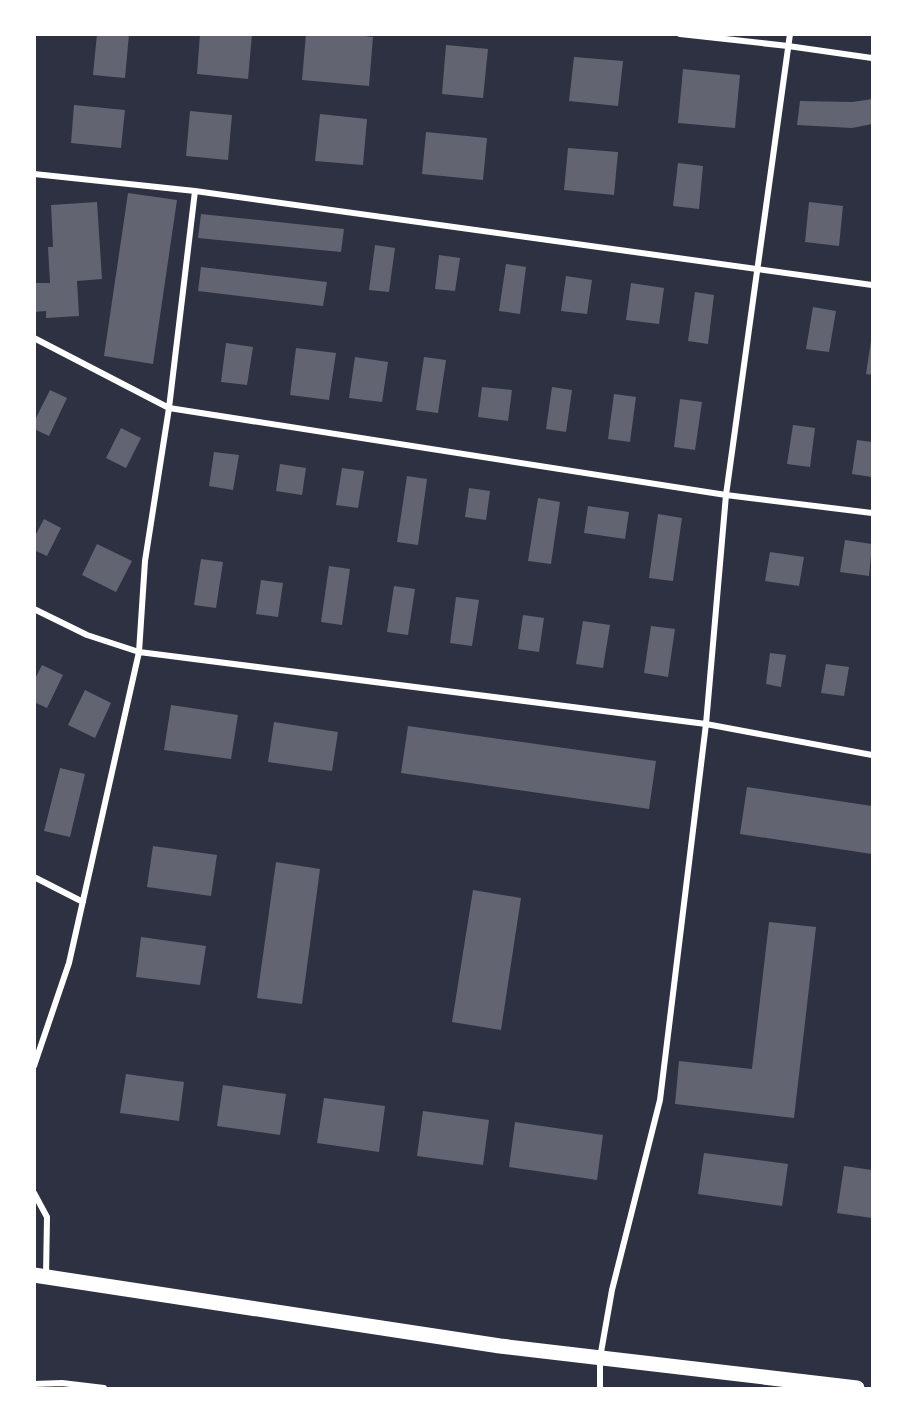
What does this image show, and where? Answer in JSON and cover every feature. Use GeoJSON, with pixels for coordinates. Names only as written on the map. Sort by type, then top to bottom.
{"type":"FeatureCollection","features":[{"type":"Feature","properties":{"kind":"main road"},"geometry":{"type":"LineString","coordinates":[[40,1276],[488,1344],[856,1389]]}},
{"type":"Feature","properties":{"kind":"street"},"geometry":{"type":"LineString","coordinates":[[680,34],[873,58]]}},
{"type":"Feature","properties":{"kind":"street"},"geometry":{"type":"LineString","coordinates":[[600,1389],[600,1358],[612,1290],[660,1100],[706,724],[726,495],[790,34]]}},
{"type":"Feature","properties":{"kind":"street"},"geometry":{"type":"LineString","coordinates":[[34,174],[195,191],[873,285]]}},
{"type":"Feature","properties":{"kind":"street"},"geometry":{"type":"LineString","coordinates":[[34,1066],[69,963],[139,652],[145,561],[169,408],[195,191]]}},
{"type":"Feature","properties":{"kind":"street"},"geometry":{"type":"LineString","coordinates":[[34,338],[169,408],[726,495],[873,513]]}},
{"type":"Feature","properties":{"kind":"street"},"geometry":{"type":"LineString","coordinates":[[34,609],[87,635],[139,652],[706,724],[873,755]]}},
{"type":"Feature","properties":{"kind":"street"},"geometry":{"type":"LineString","coordinates":[[34,877],[83,902]]}},
{"type":"Feature","properties":{"kind":"street"},"geometry":{"type":"LineString","coordinates":[[34,1193],[47,1217],[40,1276]]}},
{"type":"Feature","properties":{"kind":"street"},"geometry":{"type":"LineString","coordinates":[[34,1384],[62,1383],[104,1389]]}},
{"type":"Feature","properties":{"kind":"building"},"geometry":{"type":"Polygon","coordinates":[[[97,34],[129,34],[125,78],[93,75],[97,34]]]}},
{"type":"Feature","properties":{"kind":"building"},"geometry":{"type":"Polygon","coordinates":[[[200,34],[252,34],[248,79],[197,74],[200,34]]]}},
{"type":"Feature","properties":{"kind":"building"},"geometry":{"type":"Polygon","coordinates":[[[306,34],[347,34],[373,37],[369,86],[302,80],[306,34]]]}},
{"type":"Feature","properties":{"kind":"building"},"geometry":{"type":"Polygon","coordinates":[[[446,45],[488,49],[483,98],[442,94],[446,45]]]}},
{"type":"Feature","properties":{"kind":"building"},"geometry":{"type":"Polygon","coordinates":[[[574,57],[623,61],[618,106],[569,101],[574,57]]]}},
{"type":"Feature","properties":{"kind":"building"},"geometry":{"type":"Polygon","coordinates":[[[683,69],[740,75],[735,128],[678,123],[683,69]]]}},
{"type":"Feature","properties":{"kind":"building"},"geometry":{"type":"Polygon","coordinates":[[[872,99],[872,124],[852,128],[797,125],[800,101],[853,102],[872,99]]]}},
{"type":"Feature","properties":{"kind":"building"},"geometry":{"type":"Polygon","coordinates":[[[74,105],[125,110],[121,148],[71,143],[74,105]]]}},
{"type":"Feature","properties":{"kind":"building"},"geometry":{"type":"Polygon","coordinates":[[[190,111],[232,115],[228,160],[186,156],[190,111]]]}},
{"type":"Feature","properties":{"kind":"building"},"geometry":{"type":"Polygon","coordinates":[[[320,114],[367,119],[363,165],[315,161],[320,114]]]}},
{"type":"Feature","properties":{"kind":"building"},"geometry":{"type":"Polygon","coordinates":[[[426,132],[487,138],[483,180],[422,174],[426,132]]]}},
{"type":"Feature","properties":{"kind":"building"},"geometry":{"type":"Polygon","coordinates":[[[568,148],[618,152],[614,195],[564,190],[568,148]]]}},
{"type":"Feature","properties":{"kind":"building"},"geometry":{"type":"Polygon","coordinates":[[[678,163],[703,166],[699,209],[673,206],[678,163]]]}},
{"type":"Feature","properties":{"kind":"building"},"geometry":{"type":"Polygon","coordinates":[[[128,193],[177,200],[153,364],[104,356],[128,193]]]}},
{"type":"Feature","properties":{"kind":"building"},"geometry":{"type":"Polygon","coordinates":[[[97,202],[102,279],[77,281],[79,316],[46,318],[46,311],[34,312],[34,283],[50,283],[48,247],[53,247],[51,205],[97,202]]]}},
{"type":"Feature","properties":{"kind":"building"},"geometry":{"type":"Polygon","coordinates":[[[809,202],[843,206],[839,246],[805,242],[809,202]]]}},
{"type":"Feature","properties":{"kind":"building"},"geometry":{"type":"Polygon","coordinates":[[[201,214],[344,229],[341,252],[198,238],[201,214]]]}},
{"type":"Feature","properties":{"kind":"building"},"geometry":{"type":"Polygon","coordinates":[[[375,245],[395,248],[389,292],[369,290],[375,245]]]}},
{"type":"Feature","properties":{"kind":"building"},"geometry":{"type":"Polygon","coordinates":[[[439,255],[460,258],[455,291],[435,289],[439,255]]]}},
{"type":"Feature","properties":{"kind":"building"},"geometry":{"type":"Polygon","coordinates":[[[506,264],[526,267],[520,314],[499,311],[506,264]]]}},
{"type":"Feature","properties":{"kind":"building"},"geometry":{"type":"Polygon","coordinates":[[[201,267],[327,282],[323,306],[198,291],[201,267]]]}},
{"type":"Feature","properties":{"kind":"building"},"geometry":{"type":"Polygon","coordinates":[[[566,276],[592,280],[587,314],[561,311],[566,276]]]}},
{"type":"Feature","properties":{"kind":"building"},"geometry":{"type":"Polygon","coordinates":[[[631,283],[664,288],[659,324],[626,320],[631,283]]]}},
{"type":"Feature","properties":{"kind":"building"},"geometry":{"type":"Polygon","coordinates":[[[695,292],[714,295],[708,344],[688,341],[695,292]]]}},
{"type":"Feature","properties":{"kind":"building"},"geometry":{"type":"Polygon","coordinates":[[[813,307],[836,311],[829,352],[806,349],[813,307]]]}},
{"type":"Feature","properties":{"kind":"building"},"geometry":{"type":"Polygon","coordinates":[[[872,341],[872,375],[866,374],[872,341]]]}},
{"type":"Feature","properties":{"kind":"building"},"geometry":{"type":"Polygon","coordinates":[[[226,343],[253,347],[247,385],[221,382],[226,343]]]}},
{"type":"Feature","properties":{"kind":"building"},"geometry":{"type":"Polygon","coordinates":[[[296,348],[336,353],[329,400],[290,395],[296,348]]]}},
{"type":"Feature","properties":{"kind":"building"},"geometry":{"type":"Polygon","coordinates":[[[355,357],[388,362],[382,402],[349,398],[355,357]]]}},
{"type":"Feature","properties":{"kind":"building"},"geometry":{"type":"Polygon","coordinates":[[[424,357],[446,360],[438,413],[416,410],[424,357]]]}},
{"type":"Feature","properties":{"kind":"building"},"geometry":{"type":"Polygon","coordinates":[[[482,387],[512,390],[508,421],[478,417],[482,387]]]}},
{"type":"Feature","properties":{"kind":"building"},"geometry":{"type":"Polygon","coordinates":[[[552,387],[572,390],[566,432],[546,429],[552,387]]]}},
{"type":"Feature","properties":{"kind":"building"},"geometry":{"type":"Polygon","coordinates":[[[50,390],[67,398],[49,436],[34,429],[34,422],[50,390]]]}},
{"type":"Feature","properties":{"kind":"building"},"geometry":{"type":"Polygon","coordinates":[[[614,394],[636,397],[630,442],[608,439],[614,394]]]}},
{"type":"Feature","properties":{"kind":"building"},"geometry":{"type":"Polygon","coordinates":[[[680,399],[702,402],[695,450],[674,447],[680,399]]]}},
{"type":"Feature","properties":{"kind":"building"},"geometry":{"type":"Polygon","coordinates":[[[793,425],[815,428],[810,467],[787,464],[793,425]]]}},
{"type":"Feature","properties":{"kind":"building"},"geometry":{"type":"Polygon","coordinates":[[[121,428],[141,438],[126,468],[106,458],[121,428]]]}},
{"type":"Feature","properties":{"kind":"building"},"geometry":{"type":"Polygon","coordinates":[[[857,440],[872,442],[872,477],[852,474],[857,440]]]}},
{"type":"Feature","properties":{"kind":"building"},"geometry":{"type":"Polygon","coordinates":[[[214,452],[239,455],[233,490],[209,486],[214,452]]]}},
{"type":"Feature","properties":{"kind":"building"},"geometry":{"type":"Polygon","coordinates":[[[280,464],[306,468],[302,495],[276,491],[280,464]]]}},
{"type":"Feature","properties":{"kind":"building"},"geometry":{"type":"Polygon","coordinates":[[[342,468],[364,471],[358,508],[336,505],[342,468]]]}},
{"type":"Feature","properties":{"kind":"building"},"geometry":{"type":"Polygon","coordinates":[[[407,476],[427,479],[418,545],[397,542],[407,476]]]}},
{"type":"Feature","properties":{"kind":"building"},"geometry":{"type":"Polygon","coordinates":[[[469,488],[490,491],[486,520],[465,517],[469,488]]]}},
{"type":"Feature","properties":{"kind":"building"},"geometry":{"type":"Polygon","coordinates":[[[538,498],[560,502],[551,564],[528,561],[538,498]]]}},
{"type":"Feature","properties":{"kind":"building"},"geometry":{"type":"Polygon","coordinates":[[[588,506],[629,512],[625,539],[584,533],[588,506]]]}},
{"type":"Feature","properties":{"kind":"building"},"geometry":{"type":"Polygon","coordinates":[[[658,514],[682,518],[673,581],[649,578],[658,514]]]}},
{"type":"Feature","properties":{"kind":"building"},"geometry":{"type":"Polygon","coordinates":[[[44,519],[61,528],[47,556],[34,550],[34,538],[44,519]]]}},
{"type":"Feature","properties":{"kind":"building"},"geometry":{"type":"Polygon","coordinates":[[[845,540],[872,544],[869,576],[840,572],[845,540]]]}},
{"type":"Feature","properties":{"kind":"building"},"geometry":{"type":"Polygon","coordinates":[[[97,544],[132,561],[116,592],[82,575],[97,544]]]}},
{"type":"Feature","properties":{"kind":"building"},"geometry":{"type":"Polygon","coordinates":[[[770,552],[804,557],[799,586],[765,581],[770,552]]]}},
{"type":"Feature","properties":{"kind":"building"},"geometry":{"type":"Polygon","coordinates":[[[201,559],[223,562],[216,608],[194,605],[201,559]]]}},
{"type":"Feature","properties":{"kind":"building"},"geometry":{"type":"Polygon","coordinates":[[[329,566],[350,569],[342,625],[321,622],[329,566]]]}},
{"type":"Feature","properties":{"kind":"building"},"geometry":{"type":"Polygon","coordinates":[[[261,580],[283,583],[278,617],[256,614],[261,580]]]}},
{"type":"Feature","properties":{"kind":"building"},"geometry":{"type":"Polygon","coordinates":[[[394,586],[415,589],[408,635],[387,632],[394,586]]]}},
{"type":"Feature","properties":{"kind":"building"},"geometry":{"type":"Polygon","coordinates":[[[456,597],[479,600],[472,646],[450,643],[456,597]]]}},
{"type":"Feature","properties":{"kind":"building"},"geometry":{"type":"Polygon","coordinates":[[[523,615],[544,618],[539,652],[518,649],[523,615]]]}},
{"type":"Feature","properties":{"kind":"building"},"geometry":{"type":"Polygon","coordinates":[[[583,621],[610,625],[603,668],[576,664],[583,621]]]}},
{"type":"Feature","properties":{"kind":"building"},"geometry":{"type":"Polygon","coordinates":[[[651,626],[675,629],[668,677],[644,673],[651,626]]]}},
{"type":"Feature","properties":{"kind":"building"},"geometry":{"type":"Polygon","coordinates":[[[770,653],[786,655],[781,687],[766,684],[770,653]]]}},
{"type":"Feature","properties":{"kind":"building"},"geometry":{"type":"Polygon","coordinates":[[[826,664],[849,667],[844,696],[821,693],[826,664]]]}},
{"type":"Feature","properties":{"kind":"building"},"geometry":{"type":"Polygon","coordinates":[[[42,665],[63,675],[47,708],[34,702],[34,681],[42,665]]]}},
{"type":"Feature","properties":{"kind":"building"},"geometry":{"type":"Polygon","coordinates":[[[85,690],[111,703],[95,738],[68,725],[85,690]]]}},
{"type":"Feature","properties":{"kind":"building"},"geometry":{"type":"Polygon","coordinates":[[[171,705],[238,715],[231,759],[164,750],[171,705]]]}},
{"type":"Feature","properties":{"kind":"building"},"geometry":{"type":"Polygon","coordinates":[[[274,722],[338,732],[332,771],[268,762],[274,722]]]}},
{"type":"Feature","properties":{"kind":"building"},"geometry":{"type":"Polygon","coordinates":[[[408,726],[656,761],[649,809],[401,773],[408,726]]]}},
{"type":"Feature","properties":{"kind":"building"},"geometry":{"type":"Polygon","coordinates":[[[60,768],[85,774],[70,837],[44,831],[60,768]]]}},
{"type":"Feature","properties":{"kind":"building"},"geometry":{"type":"Polygon","coordinates":[[[747,787],[872,806],[872,854],[740,834],[747,787]]]}},
{"type":"Feature","properties":{"kind":"building"},"geometry":{"type":"Polygon","coordinates":[[[153,846],[217,855],[211,896],[147,887],[153,846]]]}},
{"type":"Feature","properties":{"kind":"building"},"geometry":{"type":"Polygon","coordinates":[[[276,862],[320,869],[302,1004],[257,998],[276,862]]]}},
{"type":"Feature","properties":{"kind":"building"},"geometry":{"type":"Polygon","coordinates":[[[473,890],[521,898],[501,1030],[452,1022],[473,890]]]}},
{"type":"Feature","properties":{"kind":"building"},"geometry":{"type":"Polygon","coordinates":[[[769,922],[816,927],[794,1118],[675,1104],[679,1061],[752,1069],[769,922]]]}},
{"type":"Feature","properties":{"kind":"building"},"geometry":{"type":"Polygon","coordinates":[[[141,937],[206,946],[200,985],[136,977],[141,937]]]}},
{"type":"Feature","properties":{"kind":"building"},"geometry":{"type":"Polygon","coordinates":[[[126,1074],[184,1082],[179,1121],[120,1113],[126,1074]]]}},
{"type":"Feature","properties":{"kind":"building"},"geometry":{"type":"Polygon","coordinates":[[[223,1085],[286,1094],[280,1135],[217,1126],[223,1085]]]}},
{"type":"Feature","properties":{"kind":"building"},"geometry":{"type":"Polygon","coordinates":[[[324,1098],[385,1106],[379,1152],[317,1143],[324,1098]]]}},
{"type":"Feature","properties":{"kind":"building"},"geometry":{"type":"Polygon","coordinates":[[[423,1111],[489,1120],[483,1165],[417,1156],[423,1111]]]}},
{"type":"Feature","properties":{"kind":"building"},"geometry":{"type":"Polygon","coordinates":[[[515,1122],[603,1135],[597,1180],[509,1167],[515,1122]]]}},
{"type":"Feature","properties":{"kind":"building"},"geometry":{"type":"Polygon","coordinates":[[[704,1153],[788,1164],[782,1206],[698,1194],[704,1153]]]}},
{"type":"Feature","properties":{"kind":"building"},"geometry":{"type":"Polygon","coordinates":[[[844,1166],[872,1170],[872,1218],[837,1213],[844,1166]]]}}]}
